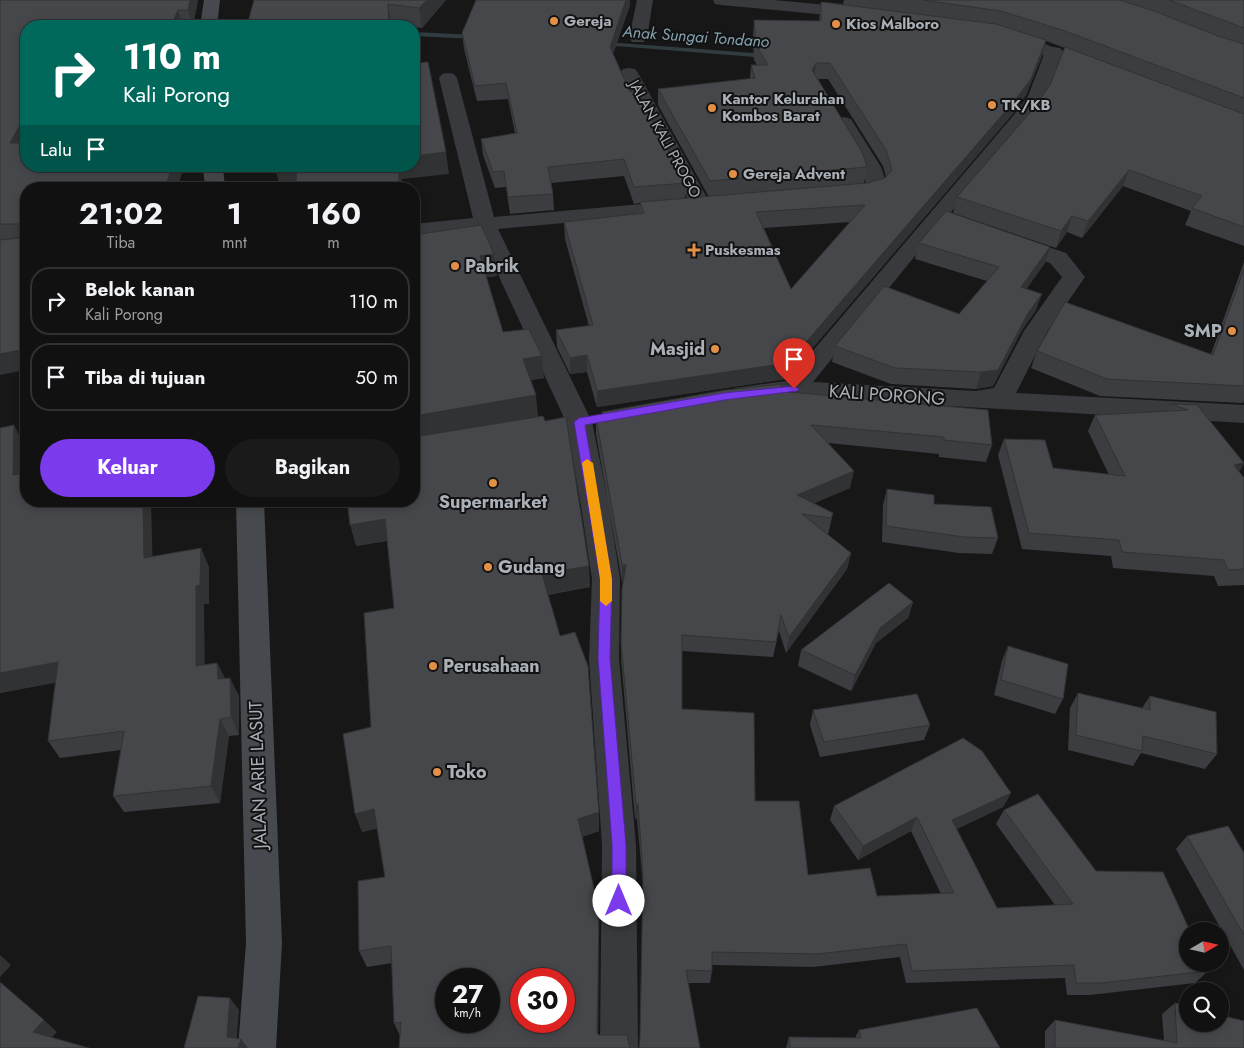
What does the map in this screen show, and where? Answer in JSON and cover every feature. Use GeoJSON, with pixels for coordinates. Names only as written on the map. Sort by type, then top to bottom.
{"type":"FeatureCollection","features":[{"type":"Feature","properties":{"kind":"main road"},"geometry":{"type":"LineString","coordinates":[[210,20],[212,0]]}},
{"type":"Feature","properties":{"kind":"main road","name":"JALAN ARIE LASUT"},"geometry":{"type":"LineString","coordinates":[[250,507],[264,943],[256,1048]]}},
{"type":"Feature","properties":{"kind":"street"},"geometry":{"type":"LineString","coordinates":[[638,38],[645,0]]}},
{"type":"Feature","properties":{"kind":"street"},"geometry":{"type":"LineString","coordinates":[[721,0],[878,16]]}},
{"type":"Feature","properties":{"kind":"street"},"geometry":{"type":"LineString","coordinates":[[988,31],[1054,52],[1108,73]]}},
{"type":"Feature","properties":{"kind":"street"},"geometry":{"type":"LineString","coordinates":[[794,389],[947,219],[1037,96],[1054,52]]}},
{"type":"Feature","properties":{"kind":"street","name":"JALAN KALI PROGO"},"geometry":{"type":"LineString","coordinates":[[485,224],[710,204],[629,73]]}},
{"type":"Feature","properties":{"kind":"street"},"geometry":{"type":"LineString","coordinates":[[448,78],[485,224],[579,422],[606,579],[604,658],[619,845],[619,1048]]}},
{"type":"Feature","properties":{"kind":"street"},"geometry":{"type":"LineString","coordinates":[[825,195],[864,192],[874,189],[877,185],[871,167],[836,110]]}},
{"type":"Feature","properties":{"kind":"street"},"geometry":{"type":"LineString","coordinates":[[420,229],[485,224]]}},
{"type":"Feature","properties":{"kind":"street"},"geometry":{"type":"LineString","coordinates":[[964,400],[1002,396],[1036,331],[1074,277],[1058,258],[993,235]]}},
{"type":"Feature","properties":{"kind":"street","name":"KALI PORONG"},"geometry":{"type":"LineString","coordinates":[[724,397],[794,389],[964,400],[1244,414]]}},
{"type":"Feature","properties":{"kind":"building"},"geometry":{"type":"Polygon","coordinates":[[[0,0],[190,0],[188,10],[178,10],[174,20],[20,20],[20,125],[10,143],[20,143],[20,172],[170,172],[167,182],[20,182],[20,350],[0,354],[0,240],[19,238],[19,224],[0,224],[0,0]]]}},
{"type":"Feature","properties":{"kind":"building"},"geometry":{"type":"Polygon","coordinates":[[[254,0],[427,0],[419,8],[388,4],[389,20],[249,20],[254,0]]]}},
{"type":"Feature","properties":{"kind":"building"},"geometry":{"type":"Polygon","coordinates":[[[476,0],[626,0],[610,47],[630,92],[636,91],[686,183],[634,187],[624,159],[548,167],[553,194],[508,197],[504,171],[493,172],[481,139],[517,133],[506,83],[475,86],[462,33],[476,0]]]}},
{"type":"Feature","properties":{"kind":"building"},"geometry":{"type":"Polygon","coordinates":[[[923,0],[1120,0],[1244,44],[1244,98],[1065,31],[1001,11],[923,0]]]}},
{"type":"Feature","properties":{"kind":"building"},"geometry":{"type":"Polygon","coordinates":[[[1169,0],[1244,0],[1244,28],[1169,0]]]}},
{"type":"Feature","properties":{"kind":"building"},"geometry":{"type":"Polygon","coordinates":[[[821,2],[996,24],[1046,40],[1031,79],[1016,99],[788,363],[597,391],[587,355],[570,358],[556,330],[593,325],[564,222],[644,213],[640,202],[867,183],[885,178],[892,170],[886,150],[830,63],[816,63],[812,70],[862,152],[867,167],[710,181],[658,89],[755,78],[751,65],[768,65],[756,45],[754,20],[821,21],[821,2]],[[865,205],[756,212],[791,289],[865,205]]]}},
{"type":"Feature","properties":{"kind":"building"},"geometry":{"type":"Polygon","coordinates":[[[1065,47],[1244,114],[1244,227],[1192,208],[1202,196],[1129,170],[1088,221],[1072,216],[1061,231],[957,197],[1033,109],[1050,85],[1065,47]]]}},
{"type":"Feature","properties":{"kind":"building"},"geometry":{"type":"Polygon","coordinates":[[[428,62],[446,152],[420,155],[420,63],[428,62]]]}},
{"type":"Feature","properties":{"kind":"building"},"geometry":{"type":"Polygon","coordinates":[[[297,172],[399,172],[399,182],[296,182],[297,172]]]}},
{"type":"Feature","properties":{"kind":"building"},"geometry":{"type":"Polygon","coordinates":[[[946,211],[1050,247],[1021,287],[1042,294],[1028,313],[998,370],[981,372],[895,368],[835,346],[884,286],[959,314],[999,267],[919,243],[946,211]]]}},
{"type":"Feature","properties":{"kind":"building"},"geometry":{"type":"Polygon","coordinates":[[[481,225],[494,254],[480,256],[503,332],[529,329],[542,356],[523,359],[536,395],[420,415],[420,234],[481,225]]]}},
{"type":"Feature","properties":{"kind":"building"},"geometry":{"type":"Polygon","coordinates":[[[1244,269],[1244,386],[1107,379],[1037,351],[1065,302],[1213,355],[1244,269]]]}},
{"type":"Feature","properties":{"kind":"building"},"geometry":{"type":"Polygon","coordinates":[[[783,384],[777,391],[988,410],[992,445],[944,440],[944,437],[811,425],[854,471],[797,495],[833,513],[831,518],[802,514],[851,553],[789,637],[781,615],[776,642],[682,635],[682,709],[754,713],[755,801],[799,801],[808,875],[870,868],[877,896],[954,893],[917,817],[863,846],[834,806],[963,738],[982,751],[1011,793],[952,820],[997,908],[1073,904],[1004,810],[1038,794],[1096,871],[1163,872],[1186,922],[1179,922],[1179,972],[1199,972],[1101,983],[1076,983],[1074,965],[912,971],[906,944],[817,954],[712,952],[712,971],[686,970],[700,1048],[639,1048],[643,872],[638,804],[636,804],[621,643],[622,589],[626,565],[622,565],[596,417],[604,416],[602,412],[726,390],[783,384]]]}},
{"type":"Feature","properties":{"kind":"building"},"geometry":{"type":"Polygon","coordinates":[[[1171,404],[1197,405],[1244,463],[1234,465],[1244,478],[1244,569],[1228,570],[1224,560],[1122,552],[1119,540],[1029,533],[1004,439],[1045,440],[1053,468],[1125,476],[1095,415],[1188,410],[1171,404]]]}},
{"type":"Feature","properties":{"kind":"building"},"geometry":{"type":"Polygon","coordinates":[[[543,416],[545,421],[566,417],[589,566],[542,574],[560,636],[575,632],[588,666],[599,812],[578,819],[599,910],[597,1033],[599,1035],[627,1035],[630,1048],[399,1048],[401,1022],[394,1023],[391,946],[359,951],[358,881],[385,877],[374,809],[355,814],[343,734],[371,727],[364,613],[394,608],[385,519],[350,525],[348,507],[420,507],[420,436],[543,416]]]}},
{"type":"Feature","properties":{"kind":"building"},"geometry":{"type":"Polygon","coordinates":[[[14,425],[13,475],[20,474],[20,507],[143,507],[144,558],[201,548],[200,585],[196,586],[196,666],[217,663],[218,679],[230,678],[231,717],[220,719],[211,786],[113,796],[124,731],[48,741],[58,662],[0,673],[0,428],[14,425]]]}},
{"type":"Feature","properties":{"kind":"building"},"geometry":{"type":"Polygon","coordinates":[[[887,489],[934,495],[934,504],[991,507],[998,538],[964,537],[886,526],[887,489]]]}},
{"type":"Feature","properties":{"kind":"building"},"geometry":{"type":"Polygon","coordinates":[[[889,583],[913,602],[880,628],[855,675],[801,650],[889,583]]]}},
{"type":"Feature","properties":{"kind":"building"},"geometry":{"type":"Polygon","coordinates":[[[1008,646],[1068,664],[1063,699],[1001,680],[1008,646]]]}},
{"type":"Feature","properties":{"kind":"building"},"geometry":{"type":"Polygon","coordinates":[[[1078,693],[1150,710],[1150,696],[1216,712],[1217,754],[1143,736],[1142,751],[1076,735],[1078,693]]]}},
{"type":"Feature","properties":{"kind":"building"},"geometry":{"type":"Polygon","coordinates":[[[917,694],[930,725],[824,742],[813,710],[917,694]]]}},
{"type":"Feature","properties":{"kind":"building"},"geometry":{"type":"Polygon","coordinates":[[[1228,826],[1244,853],[1244,935],[1187,836],[1228,826]]]}},
{"type":"Feature","properties":{"kind":"building"},"geometry":{"type":"Polygon","coordinates":[[[0,982],[44,1020],[33,1032],[89,1048],[0,1048],[0,982]]]}},
{"type":"Feature","properties":{"kind":"building"},"geometry":{"type":"Polygon","coordinates":[[[198,996],[230,998],[227,1037],[241,1039],[238,1048],[184,1048],[198,996]]]}},
{"type":"Feature","properties":{"kind":"building"},"geometry":{"type":"Polygon","coordinates":[[[1175,1003],[1179,1004],[1179,1032],[1229,1032],[1229,1017],[1244,1021],[1244,1048],[1052,1048],[1055,1047],[1055,1020],[1177,1043],[1175,1003]]]}},
{"type":"Feature","properties":{"kind":"building"},"geometry":{"type":"Polygon","coordinates":[[[977,1008],[1000,1048],[790,1048],[789,1037],[861,1038],[859,1030],[977,1008]]]}},
{"type":"Feature","properties":{"kind":"waterway","name":"Anak Sungai Tondano"},"geometry":{"type":"LineString","coordinates":[[420,34],[475,37]]}},
{"type":"Feature","properties":{"kind":"waterway","name":"Anak Sungai Tondano"},"geometry":{"type":"LineString","coordinates":[[605,44],[767,56]]}},
{"type":"Feature","properties":{"kind":"slow traffic"},"geometry":{"type":"LineString","coordinates":[[587,463],[606,579],[606,601]]}},
{"type":"Feature","properties":{"kind":"place","name":"Gereja"},"geometry":{"type":"Point","coordinates":[554,21]}},
{"type":"Feature","properties":{"kind":"place","name":"Kios Malboro"},"geometry":{"type":"Point","coordinates":[836,24]}},
{"type":"Feature","properties":{"kind":"place","name":"TK/KB"},"geometry":{"type":"Point","coordinates":[992,105]}},
{"type":"Feature","properties":{"kind":"place","name":"Kantor Kelurahan Kombos Barat"},"geometry":{"type":"Point","coordinates":[712,108]}},
{"type":"Feature","properties":{"kind":"place","name":"Gereja Advent"},"geometry":{"type":"Point","coordinates":[733,174]}},
{"type":"Feature","properties":{"kind":"place","name":"Puskesmas"},"geometry":{"type":"Point","coordinates":[694,250]}},
{"type":"Feature","properties":{"kind":"place","name":"Pabrik"},"geometry":{"type":"Point","coordinates":[455,266]}},
{"type":"Feature","properties":{"kind":"place","name":"SMP"},"geometry":{"type":"Point","coordinates":[1232,331]}},
{"type":"Feature","properties":{"kind":"place","name":"Masjid"},"geometry":{"type":"Point","coordinates":[715,349]}},
{"type":"Feature","properties":{"kind":"place","name":"Supermarket"},"geometry":{"type":"Point","coordinates":[493,483]}},
{"type":"Feature","properties":{"kind":"place","name":"Gudang"},"geometry":{"type":"Point","coordinates":[488,567]}},
{"type":"Feature","properties":{"kind":"place","name":"Perusahaan"},"geometry":{"type":"Point","coordinates":[433,666]}},
{"type":"Feature","properties":{"kind":"place","name":"Toko"},"geometry":{"type":"Point","coordinates":[437,772]}},
{"type":"Feature","properties":{"kind":"route"},"geometry":{"type":"LineString","coordinates":[[619,901],[619,845],[604,658],[606,579],[595,506],[579,422],[724,397],[794,389]]}}]}
